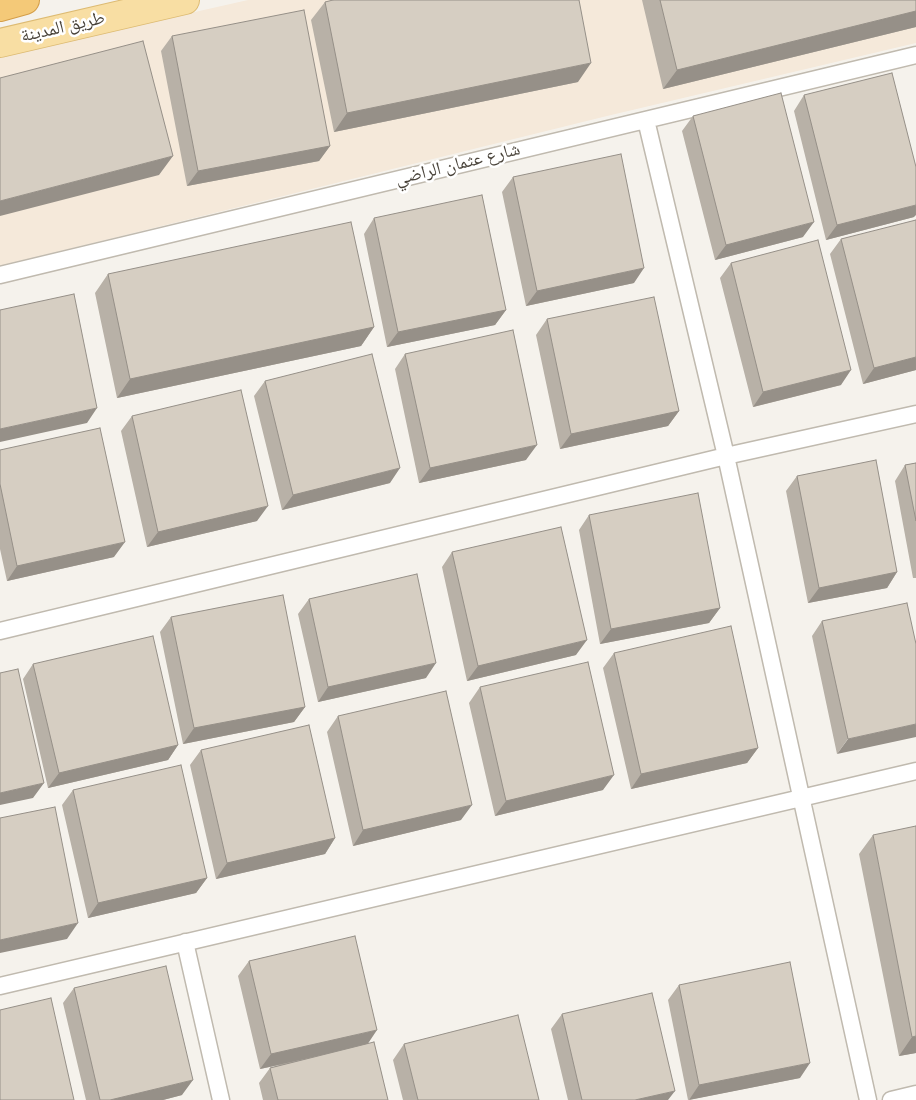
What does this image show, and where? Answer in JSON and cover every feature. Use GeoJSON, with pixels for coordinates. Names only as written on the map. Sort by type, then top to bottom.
{"type":"FeatureCollection","features":[{"type":"Feature","properties":{"kind":"highway"},"geometry":{"type":"LineString","coordinates":[[0,8],[25,0]]}},
{"type":"Feature","properties":{"kind":"main road","name":"طريق المدينة"},"geometry":{"type":"LineString","coordinates":[[0,43],[185,0]]}},
{"type":"Feature","properties":{"kind":"lane","name":"شارع عثمان الراضي"},"geometry":{"type":"LineString","coordinates":[[0,275],[916,55]]}},
{"type":"Feature","properties":{"kind":"lane"},"geometry":{"type":"LineString","coordinates":[[646,120],[726,456],[868,1100]]}},
{"type":"Feature","properties":{"kind":"lane"},"geometry":{"type":"LineString","coordinates":[[0,631],[726,456],[916,414]]}},
{"type":"Feature","properties":{"kind":"lane"},"geometry":{"type":"LineString","coordinates":[[0,986],[916,772]]}},
{"type":"Feature","properties":{"kind":"lane"},"geometry":{"type":"LineString","coordinates":[[185,942],[221,1100]]}},
{"type":"Feature","properties":{"kind":"lane"},"geometry":{"type":"LineString","coordinates":[[892,1100],[916,1094]]}},
{"type":"Feature","properties":{"kind":"shaded area"},"geometry":{"type":"Polygon","coordinates":[[[248,0],[916,0],[916,43],[607,116],[0,266],[0,56],[248,0]]]}},
{"type":"Feature","properties":{"kind":"building"},"geometry":{"type":"Polygon","coordinates":[[[333,0],[579,0],[591,63],[347,113],[325,2],[333,0]]]}},
{"type":"Feature","properties":{"kind":"building"},"geometry":{"type":"Polygon","coordinates":[[[660,0],[916,0],[916,11],[677,70],[660,0]]]}},
{"type":"Feature","properties":{"kind":"building"},"geometry":{"type":"Polygon","coordinates":[[[304,10],[330,146],[198,171],[172,36],[304,10]]]}},
{"type":"Feature","properties":{"kind":"building"},"geometry":{"type":"Polygon","coordinates":[[[143,41],[173,156],[0,201],[0,78],[143,41]]]}},
{"type":"Feature","properties":{"kind":"building"},"geometry":{"type":"Polygon","coordinates":[[[892,73],[916,167],[916,205],[837,225],[804,95],[892,73]]]}},
{"type":"Feature","properties":{"kind":"building"},"geometry":{"type":"Polygon","coordinates":[[[781,93],[814,222],[726,245],[693,116],[781,93]]]}},
{"type":"Feature","properties":{"kind":"building"},"geometry":{"type":"Polygon","coordinates":[[[621,154],[644,268],[537,291],[513,177],[621,154]]]}},
{"type":"Feature","properties":{"kind":"building"},"geometry":{"type":"Polygon","coordinates":[[[482,195],[506,310],[398,332],[374,218],[482,195]]]}},
{"type":"Feature","properties":{"kind":"building"},"geometry":{"type":"Polygon","coordinates":[[[916,220],[916,357],[874,368],[841,239],[916,220]]]}},
{"type":"Feature","properties":{"kind":"building"},"geometry":{"type":"Polygon","coordinates":[[[351,222],[374,327],[130,379],[108,274],[351,222]]]}},
{"type":"Feature","properties":{"kind":"building"},"geometry":{"type":"Polygon","coordinates":[[[818,240],[851,370],[763,392],[731,263],[818,240]]]}},
{"type":"Feature","properties":{"kind":"building"},"geometry":{"type":"Polygon","coordinates":[[[74,294],[97,408],[0,429],[0,310],[74,294]]]}},
{"type":"Feature","properties":{"kind":"building"},"geometry":{"type":"Polygon","coordinates":[[[654,297],[679,411],[571,434],[547,319],[654,297]]]}},
{"type":"Feature","properties":{"kind":"building"},"geometry":{"type":"Polygon","coordinates":[[[513,330],[537,445],[430,468],[405,354],[513,330]]]}},
{"type":"Feature","properties":{"kind":"building"},"geometry":{"type":"Polygon","coordinates":[[[372,354],[400,468],[293,495],[265,381],[372,354]]]}},
{"type":"Feature","properties":{"kind":"building"},"geometry":{"type":"Polygon","coordinates":[[[241,390],[268,506],[158,532],[132,416],[241,390]]]}},
{"type":"Feature","properties":{"kind":"building"},"geometry":{"type":"Polygon","coordinates":[[[100,428],[125,542],[17,566],[0,484],[0,450],[100,428]]]}},
{"type":"Feature","properties":{"kind":"building"},"geometry":{"type":"Polygon","coordinates":[[[876,460],[897,572],[819,588],[797,476],[876,460]]]}},
{"type":"Feature","properties":{"kind":"building"},"geometry":{"type":"Polygon","coordinates":[[[916,463],[916,521],[905,465],[916,463]]]}},
{"type":"Feature","properties":{"kind":"building"},"geometry":{"type":"Polygon","coordinates":[[[698,493],[720,608],[611,629],[589,515],[698,493]]]}},
{"type":"Feature","properties":{"kind":"building"},"geometry":{"type":"Polygon","coordinates":[[[561,527],[587,640],[478,666],[452,552],[561,527]]]}},
{"type":"Feature","properties":{"kind":"building"},"geometry":{"type":"Polygon","coordinates":[[[417,574],[436,663],[328,687],[309,599],[417,574]]]}},
{"type":"Feature","properties":{"kind":"building"},"geometry":{"type":"Polygon","coordinates":[[[283,595],[305,707],[194,728],[171,617],[283,595]]]}},
{"type":"Feature","properties":{"kind":"building"},"geometry":{"type":"Polygon","coordinates":[[[907,603],[916,644],[916,724],[848,739],[822,621],[907,603]]]}},
{"type":"Feature","properties":{"kind":"building"},"geometry":{"type":"Polygon","coordinates":[[[731,626],[758,748],[641,774],[614,653],[731,626]]]}},
{"type":"Feature","properties":{"kind":"building"},"geometry":{"type":"Polygon","coordinates":[[[153,636],[178,745],[59,773],[33,664],[153,636]]]}},
{"type":"Feature","properties":{"kind":"building"},"geometry":{"type":"Polygon","coordinates":[[[588,662],[614,775],[506,801],[480,687],[588,662]]]}},
{"type":"Feature","properties":{"kind":"building"},"geometry":{"type":"Polygon","coordinates":[[[18,669],[44,783],[0,793],[0,673],[18,669]]]}},
{"type":"Feature","properties":{"kind":"building"},"geometry":{"type":"Polygon","coordinates":[[[446,691],[472,805],[363,830],[338,716],[446,691]]]}},
{"type":"Feature","properties":{"kind":"building"},"geometry":{"type":"Polygon","coordinates":[[[309,725],[335,838],[227,863],[201,750],[309,725]]]}},
{"type":"Feature","properties":{"kind":"building"},"geometry":{"type":"Polygon","coordinates":[[[181,765],[207,878],[98,903],[73,790],[181,765]]]}},
{"type":"Feature","properties":{"kind":"building"},"geometry":{"type":"Polygon","coordinates":[[[55,807],[78,923],[0,940],[0,818],[55,807]]]}},
{"type":"Feature","properties":{"kind":"building"},"geometry":{"type":"Polygon","coordinates":[[[916,826],[916,1036],[912,1037],[873,835],[916,826]]]}},
{"type":"Feature","properties":{"kind":"building"},"geometry":{"type":"Polygon","coordinates":[[[355,936],[377,1030],[271,1054],[249,961],[355,936]]]}},
{"type":"Feature","properties":{"kind":"building"},"geometry":{"type":"Polygon","coordinates":[[[790,962],[810,1063],[699,1085],[679,985],[790,962]]]}},
{"type":"Feature","properties":{"kind":"building"},"geometry":{"type":"Polygon","coordinates":[[[166,966],[193,1080],[110,1100],[100,1100],[74,988],[166,966]]]}},
{"type":"Feature","properties":{"kind":"building"},"geometry":{"type":"Polygon","coordinates":[[[652,993],[675,1091],[635,1100],[582,1100],[562,1014],[652,993]]]}},
{"type":"Feature","properties":{"kind":"building"},"geometry":{"type":"Polygon","coordinates":[[[51,998],[74,1100],[0,1100],[0,1010],[51,998]]]}},
{"type":"Feature","properties":{"kind":"building"},"geometry":{"type":"Polygon","coordinates":[[[518,1015],[539,1100],[418,1100],[404,1044],[518,1015]]]}},
{"type":"Feature","properties":{"kind":"building"},"geometry":{"type":"Polygon","coordinates":[[[374,1042],[388,1100],[278,1100],[270,1068],[374,1042]]]}}]}
